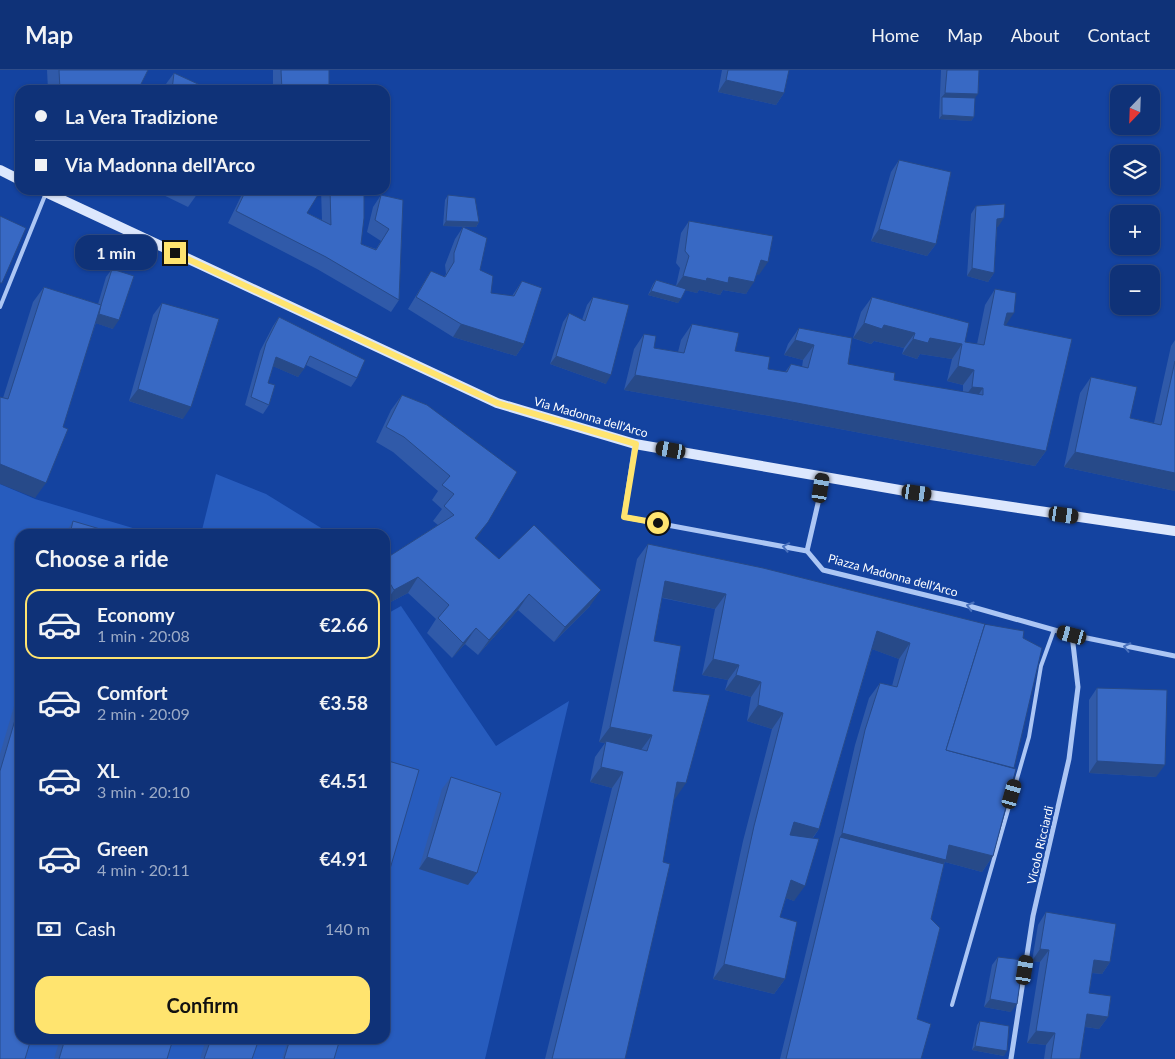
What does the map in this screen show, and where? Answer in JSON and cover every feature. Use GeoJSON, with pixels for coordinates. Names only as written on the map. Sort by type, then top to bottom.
{"type":"FeatureCollection","features":[{"type":"Feature","properties":{"kind":"main road"},"geometry":{"type":"LineString","coordinates":[[0,170],[15,178]]}},
{"type":"Feature","properties":{"kind":"main road","name":"Via Madonna dell'Arco"},"geometry":{"type":"LineString","coordinates":[[53,195],[497,403],[636,444],[917,493],[1175,531]]}},
{"type":"Feature","properties":{"kind":"street"},"geometry":{"type":"LineString","coordinates":[[636,444],[624,517],[807,551],[822,477]]}},
{"type":"Feature","properties":{"kind":"street","name":"Piazza Madonna dell'Arco"},"geometry":{"type":"LineString","coordinates":[[807,551],[823,570],[962,604],[1072,635],[1175,656]]}},
{"type":"Feature","properties":{"kind":"street","name":"Vicolo Ricciardi"},"geometry":{"type":"LineString","coordinates":[[1011,1059],[1033,916],[1070,759],[1078,687],[1072,635]]}},
{"type":"Feature","properties":{"kind":"lane"},"geometry":{"type":"LineString","coordinates":[[0,307],[42,195]]}},
{"type":"Feature","properties":{"kind":"lane"},"geometry":{"type":"LineString","coordinates":[[952,1005],[1029,737],[1041,666],[1054,630]]}},
{"type":"Feature","properties":{"kind":"shaded area"},"geometry":{"type":"Polygon","coordinates":[[[216,474],[266,494],[323,529],[202,529],[216,474]]]}},
{"type":"Feature","properties":{"kind":"shaded area"},"geometry":{"type":"Polygon","coordinates":[[[0,484],[35,499],[136,529],[15,529],[15,1044],[390,1044],[390,612],[401,606],[496,746],[569,701],[485,1059],[0,1059],[0,484]]]}},
{"type":"Feature","properties":{"kind":"building"},"geometry":{"type":"Polygon","coordinates":[[[59,70],[148,70],[140,85],[60,85],[59,70]]]}},
{"type":"Feature","properties":{"kind":"building"},"geometry":{"type":"Polygon","coordinates":[[[281,70],[329,70],[329,85],[282,85],[281,70]]]}},
{"type":"Feature","properties":{"kind":"building"},"geometry":{"type":"Polygon","coordinates":[[[728,70],[789,70],[784,93],[726,80],[728,70]]]}},
{"type":"Feature","properties":{"kind":"building"},"geometry":{"type":"Polygon","coordinates":[[[947,70],[979,70],[978,94],[945,93],[947,70]]]}},
{"type":"Feature","properties":{"kind":"building"},"geometry":{"type":"Polygon","coordinates":[[[174,73],[200,85],[173,85],[174,73]]]}},
{"type":"Feature","properties":{"kind":"building"},"geometry":{"type":"Polygon","coordinates":[[[942,97],[975,98],[974,117],[942,115],[942,97]]]}},
{"type":"Feature","properties":{"kind":"building"},"geometry":{"type":"Polygon","coordinates":[[[899,160],[951,172],[936,244],[879,229],[899,160]]]}},
{"type":"Feature","properties":{"kind":"building"},"geometry":{"type":"Polygon","coordinates":[[[244,195],[318,195],[307,213],[331,225],[330,195],[364,195],[361,244],[376,250],[389,229],[375,220],[381,195],[403,200],[399,300],[326,257],[236,211],[244,195]]]}},
{"type":"Feature","properties":{"kind":"building"},"geometry":{"type":"Polygon","coordinates":[[[448,195],[475,198],[479,222],[446,221],[448,195]]]}},
{"type":"Feature","properties":{"kind":"building"},"geometry":{"type":"Polygon","coordinates":[[[1005,204],[1004,218],[997,219],[994,273],[972,268],[976,206],[1005,204]]]}},
{"type":"Feature","properties":{"kind":"building"},"geometry":{"type":"Polygon","coordinates":[[[0,216],[26,228],[2,283],[0,283],[0,216]]]}},
{"type":"Feature","properties":{"kind":"building"},"geometry":{"type":"Polygon","coordinates":[[[689,221],[773,236],[768,262],[761,260],[754,282],[729,277],[728,283],[707,278],[706,281],[683,276],[689,256],[685,251],[689,221]]]}},
{"type":"Feature","properties":{"kind":"building"},"geometry":{"type":"Polygon","coordinates":[[[463,227],[487,238],[480,270],[493,276],[491,293],[514,296],[522,281],[542,288],[524,344],[461,324],[416,297],[431,271],[445,277],[454,262],[454,253],[463,227]]]}},
{"type":"Feature","properties":{"kind":"building"},"geometry":{"type":"Polygon","coordinates":[[[112,269],[134,276],[119,320],[99,314],[112,269]]]}},
{"type":"Feature","properties":{"kind":"building"},"geometry":{"type":"Polygon","coordinates":[[[656,280],[686,289],[681,299],[651,291],[656,280]]]}},
{"type":"Feature","properties":{"kind":"building"},"geometry":{"type":"Polygon","coordinates":[[[44,287],[101,305],[63,427],[68,429],[46,483],[0,464],[0,397],[8,399],[44,287]]]}},
{"type":"Feature","properties":{"kind":"building"},"geometry":{"type":"Polygon","coordinates":[[[995,289],[1016,293],[1014,313],[1007,313],[1004,325],[1072,339],[1046,451],[797,403],[635,375],[644,334],[656,336],[654,348],[684,353],[692,324],[739,333],[735,351],[770,357],[768,369],[787,372],[791,364],[808,368],[814,345],[795,340],[799,328],[852,338],[848,364],[895,373],[894,380],[983,395],[983,388],[972,387],[974,370],[958,366],[962,344],[930,338],[928,343],[913,339],[915,333],[884,325],[882,329],[864,323],[872,297],[969,323],[965,342],[984,345],[995,289]]]}},
{"type":"Feature","properties":{"kind":"building"},"geometry":{"type":"Polygon","coordinates":[[[593,297],[629,305],[611,375],[556,356],[569,313],[585,321],[593,297]]]}},
{"type":"Feature","properties":{"kind":"building"},"geometry":{"type":"Polygon","coordinates":[[[162,303],[219,319],[191,407],[138,389],[162,303]]]}},
{"type":"Feature","properties":{"kind":"building"},"geometry":{"type":"Polygon","coordinates":[[[279,317],[365,360],[357,378],[310,356],[304,369],[276,357],[268,383],[275,385],[269,405],[251,397],[266,343],[279,317]]]}},
{"type":"Feature","properties":{"kind":"building"},"geometry":{"type":"Polygon","coordinates":[[[1175,361],[1175,473],[1075,452],[1091,377],[1137,387],[1130,418],[1161,425],[1175,361]]]}},
{"type":"Feature","properties":{"kind":"building"},"geometry":{"type":"Polygon","coordinates":[[[402,395],[427,405],[517,472],[488,522],[475,538],[499,559],[534,525],[601,590],[565,627],[529,594],[489,640],[476,628],[463,643],[438,618],[449,605],[418,577],[394,590],[390,583],[390,556],[454,515],[444,506],[454,494],[442,485],[450,476],[404,437],[386,427],[402,395]]]}},
{"type":"Feature","properties":{"kind":"building"},"geometry":{"type":"Polygon","coordinates":[[[73,521],[100,529],[71,529],[73,521]]]}},
{"type":"Feature","properties":{"kind":"building"},"geometry":{"type":"Polygon","coordinates":[[[648,544],[763,568],[985,624],[946,750],[1016,769],[993,856],[949,845],[946,860],[842,833],[865,730],[880,683],[897,687],[910,643],[877,631],[819,829],[794,822],[790,835],[819,839],[805,886],[791,880],[780,917],[797,922],[785,979],[724,964],[754,826],[783,713],[758,705],[761,682],[736,675],[739,665],[713,659],[726,594],[665,581],[654,641],[681,646],[673,691],[710,695],[686,783],[677,782],[663,862],[670,864],[625,1059],[552,1059],[623,772],[601,767],[606,741],[647,751],[652,735],[610,727],[648,544]]]}},
{"type":"Feature","properties":{"kind":"building"},"geometry":{"type":"Polygon","coordinates":[[[985,624],[1024,631],[1023,638],[1042,648],[1014,768],[946,750],[985,624]]]}},
{"type":"Feature","properties":{"kind":"building"},"geometry":{"type":"Polygon","coordinates":[[[1097,688],[1167,690],[1165,765],[1097,761],[1097,688]]]}},
{"type":"Feature","properties":{"kind":"building"},"geometry":{"type":"Polygon","coordinates":[[[15,720],[15,1044],[30,1044],[25,1059],[0,1059],[0,771],[15,720]]]}},
{"type":"Feature","properties":{"kind":"building"},"geometry":{"type":"Polygon","coordinates":[[[390,761],[419,770],[390,869],[390,761]]]}},
{"type":"Feature","properties":{"kind":"building"},"geometry":{"type":"Polygon","coordinates":[[[451,777],[501,793],[477,873],[427,857],[451,777]]]}},
{"type":"Feature","properties":{"kind":"building"},"geometry":{"type":"Polygon","coordinates":[[[840,837],[944,864],[931,919],[940,928],[917,1019],[931,1024],[921,1059],[786,1059],[840,837]]]}},
{"type":"Feature","properties":{"kind":"building"},"geometry":{"type":"Polygon","coordinates":[[[1046,912],[1116,924],[1110,962],[1094,960],[1089,993],[1111,996],[1108,1017],[1087,1014],[1080,1059],[1051,1059],[1055,1033],[1036,1031],[1049,950],[1040,949],[1046,912]]]}},
{"type":"Feature","properties":{"kind":"building"},"geometry":{"type":"Polygon","coordinates":[[[998,957],[1023,960],[1017,1004],[990,999],[998,957]]]}},
{"type":"Feature","properties":{"kind":"building"},"geometry":{"type":"Polygon","coordinates":[[[980,1021],[1009,1026],[1007,1051],[975,1046],[980,1021]]]}},
{"type":"Feature","properties":{"kind":"building"},"geometry":{"type":"Polygon","coordinates":[[[64,1044],[172,1044],[167,1059],[59,1059],[64,1044]]]}},
{"type":"Feature","properties":{"kind":"building"},"geometry":{"type":"Polygon","coordinates":[[[209,1044],[257,1044],[252,1059],[204,1059],[209,1044]]]}},
{"type":"Feature","properties":{"kind":"building"},"geometry":{"type":"Polygon","coordinates":[[[288,1044],[338,1044],[334,1059],[284,1059],[288,1044]]]}},
{"type":"Feature","properties":{"kind":"route"},"geometry":{"type":"LineString","coordinates":[[175,253],[497,403],[636,444],[624,517],[658,523]]}}]}
